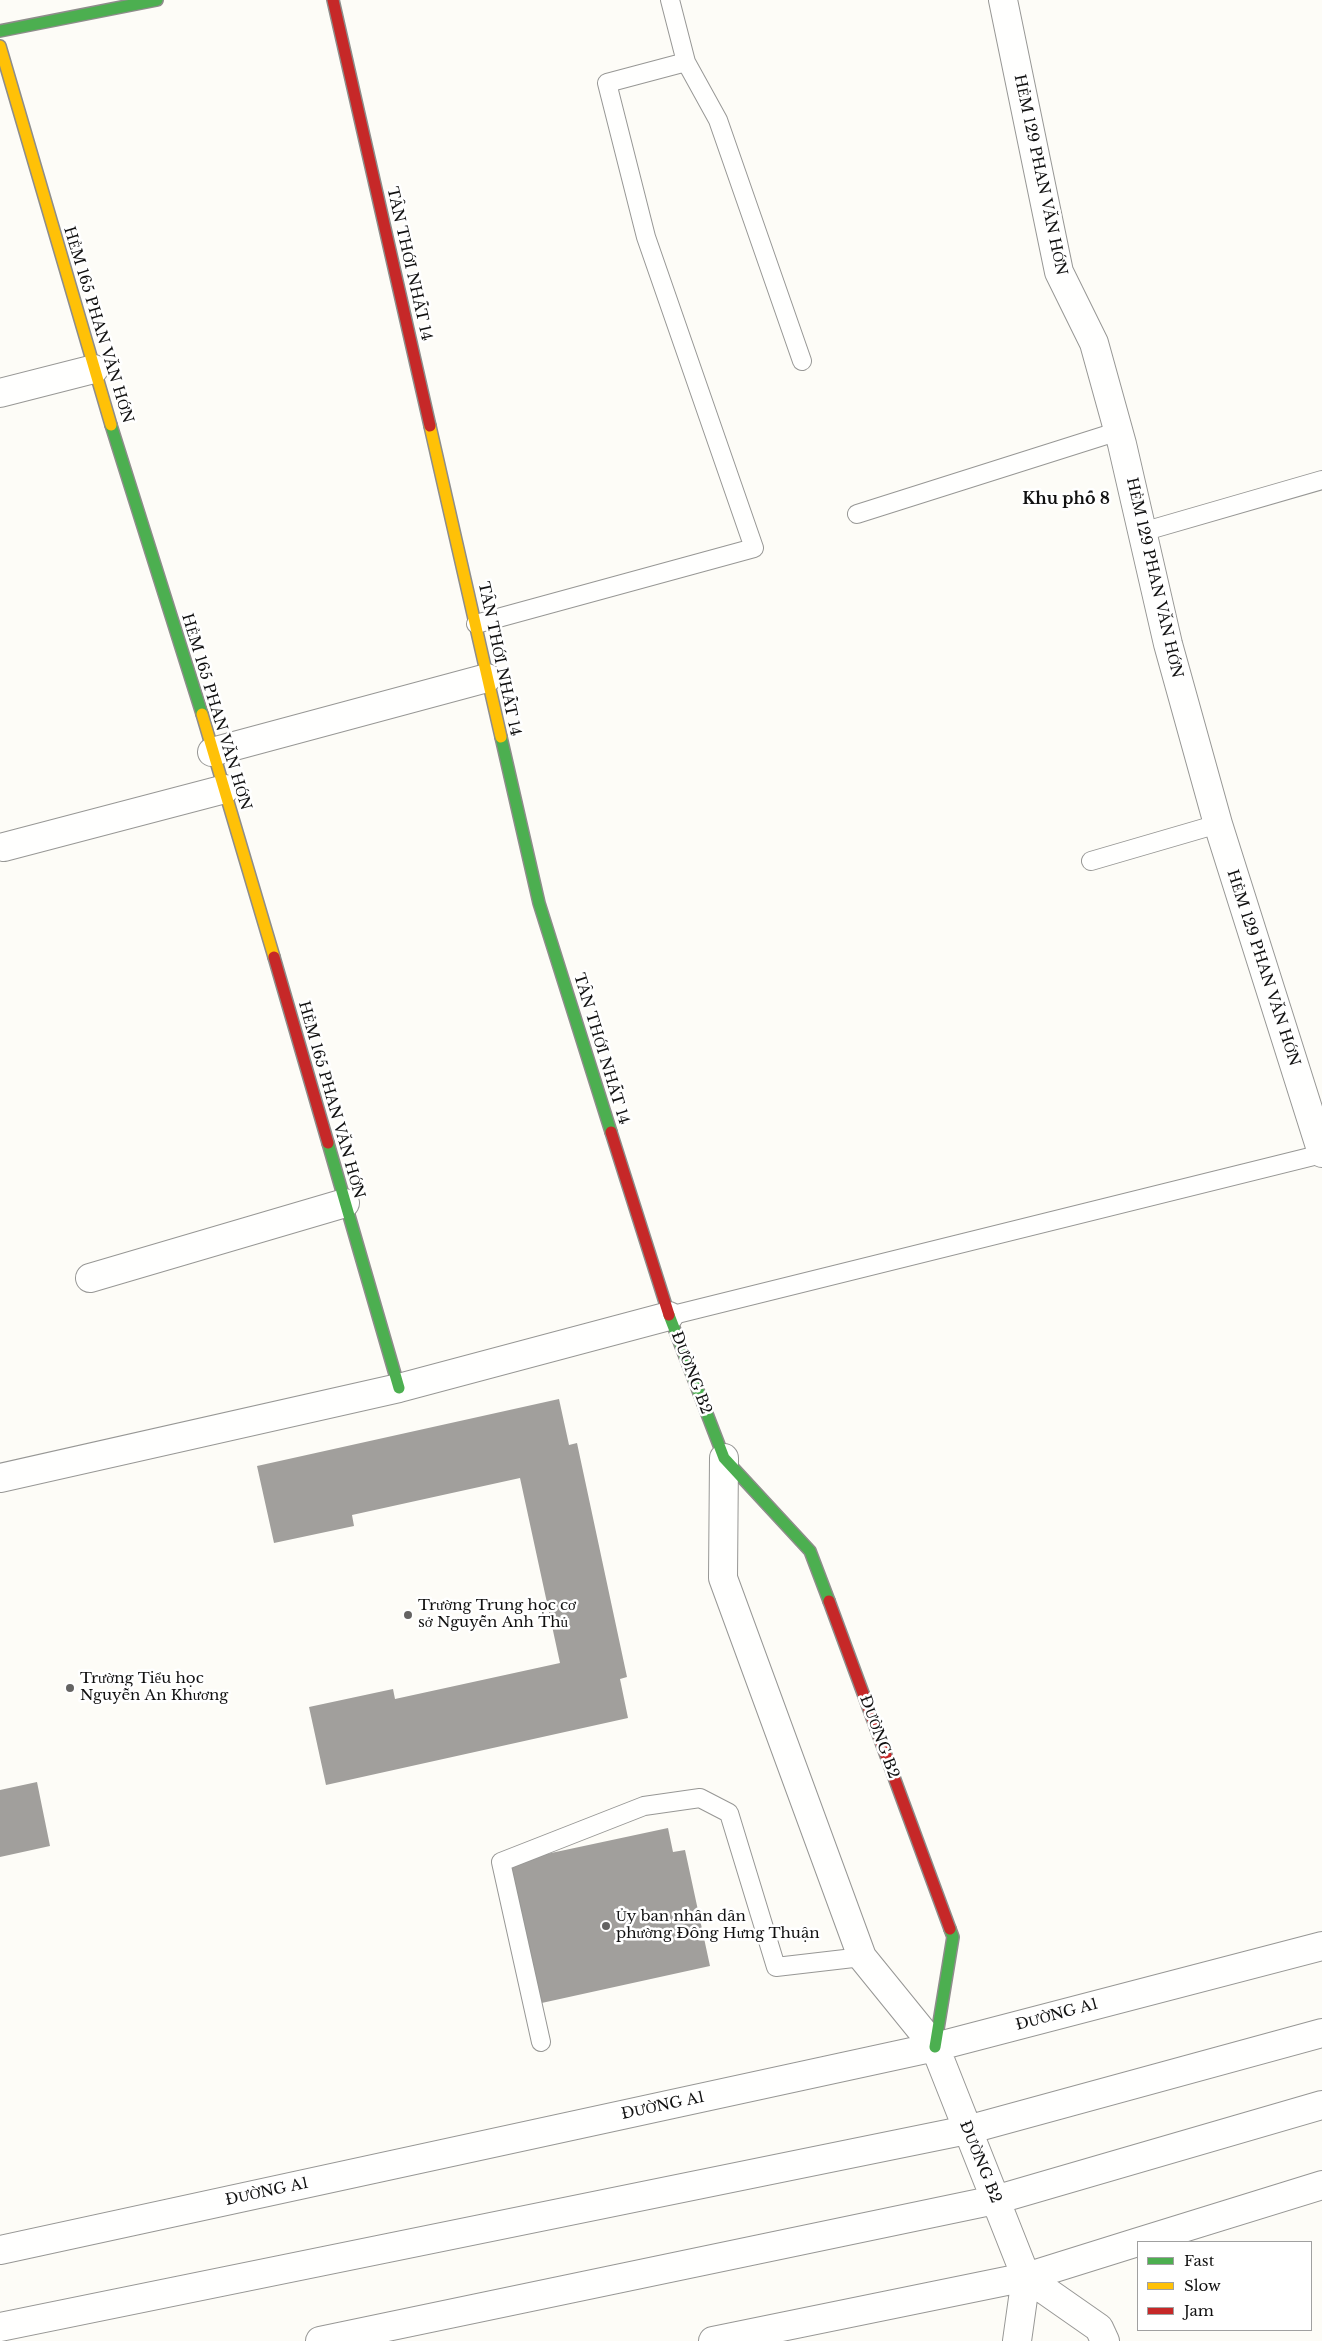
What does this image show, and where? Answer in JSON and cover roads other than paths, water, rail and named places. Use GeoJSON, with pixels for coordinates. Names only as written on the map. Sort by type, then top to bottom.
{"type":"FeatureCollection","features":[{"type":"Feature","properties":{"kind":"street"},"geometry":{"type":"LineString","coordinates":[[0,31],[157,0]]}},
{"type":"Feature","properties":{"kind":"street","name":"TÂN THỚI NHẤT 14"},"geometry":{"type":"LineString","coordinates":[[333,0],[539,903],[669,1316]]}},
{"type":"Feature","properties":{"kind":"street","name":"HẺM 129 PHAN VĂN HỚN"},"geometry":{"type":"LineString","coordinates":[[1003,0],[1059,272],[1094,343],[1119,431],[1168,644],[1218,824],[1322,1153]]}},
{"type":"Feature","properties":{"kind":"street","name":"HẺM 165 PHAN VĂN HỚN"},"geometry":{"type":"LineString","coordinates":[[0,46],[94,369],[225,789],[399,1388]]}},
{"type":"Feature","properties":{"kind":"street"},"geometry":{"type":"LineString","coordinates":[[0,393],[94,369]]}},
{"type":"Feature","properties":{"kind":"street"},"geometry":{"type":"LineString","coordinates":[[212,752],[487,678]]}},
{"type":"Feature","properties":{"kind":"street"},"geometry":{"type":"LineString","coordinates":[[4,847],[225,789]]}},
{"type":"Feature","properties":{"kind":"street"},"geometry":{"type":"LineString","coordinates":[[90,1278],[345,1203]]}},
{"type":"Feature","properties":{"kind":"street"},"geometry":{"type":"LineString","coordinates":[[0,1478],[399,1388],[669,1316]]}},
{"type":"Feature","properties":{"kind":"street","name":"ĐƯỜNG B2"},"geometry":{"type":"LineString","coordinates":[[669,1316],[724,1458],[810,1551],[953,1937],[935,2047]]}},
{"type":"Feature","properties":{"kind":"street","name":"ĐƯỜNG B2"},"geometry":{"type":"LineString","coordinates":[[724,1458],[723,1578],[862,1957],[935,2047],[1026,2277],[1017,2341]]}},
{"type":"Feature","properties":{"kind":"street","name":"ĐƯỜNG A1"},"geometry":{"type":"LineString","coordinates":[[0,2250],[935,2047],[1322,1946]]}},
{"type":"Feature","properties":{"kind":"street"},"geometry":{"type":"LineString","coordinates":[[0,2327],[967,2130],[1322,2033]]}},
{"type":"Feature","properties":{"kind":"street"},"geometry":{"type":"LineString","coordinates":[[320,2341],[995,2200],[1322,2105]]}},
{"type":"Feature","properties":{"kind":"street"},"geometry":{"type":"LineString","coordinates":[[1141,2241],[1322,2185]]}},
{"type":"Feature","properties":{"kind":"street"},"geometry":{"type":"LineString","coordinates":[[713,2341],[1026,2277],[1137,2242]]}},
{"type":"Feature","properties":{"kind":"street"},"geometry":{"type":"LineString","coordinates":[[1026,2277],[1099,2328],[1104,2341]]}},
{"type":"Feature","properties":{"kind":"lane"},"geometry":{"type":"LineString","coordinates":[[670,0],[686,62],[718,120],[802,361]]}},
{"type":"Feature","properties":{"kind":"lane"},"geometry":{"type":"LineString","coordinates":[[476,624],[754,548],[646,237],[607,83],[686,62]]}},
{"type":"Feature","properties":{"kind":"lane"},"geometry":{"type":"LineString","coordinates":[[858,514],[1119,431]]}},
{"type":"Feature","properties":{"kind":"lane"},"geometry":{"type":"LineString","coordinates":[[1142,532],[1322,480]]}},
{"type":"Feature","properties":{"kind":"lane"},"geometry":{"type":"LineString","coordinates":[[1091,861],[1218,824]]}},
{"type":"Feature","properties":{"kind":"lane"},"geometry":{"type":"LineString","coordinates":[[669,1316],[1322,1153]]}},
{"type":"Feature","properties":{"kind":"lane"},"geometry":{"type":"LineString","coordinates":[[541,2042],[502,1862],[644,1806],[700,1798],[729,1813],[776,1967],[862,1957]]}},
{"type":"Feature","properties":{"kind":"place","name":"Trường Trung học cơ sở Nguyễn Anh Thủ"},"geometry":{"type":"Point","coordinates":[408,1615]}},
{"type":"Feature","properties":{"kind":"place","name":"Trường Tiểu học Nguyễn An Khương"},"geometry":{"type":"Point","coordinates":[70,1688]}},
{"type":"Feature","properties":{"kind":"place","name":"Ủy ban nhân dân phường Đông Hưng Thuận"},"geometry":{"type":"Point","coordinates":[606,1926]}},
{"type":"Feature","properties":{"kind":"district","name":"Khu phố 8"},"geometry":{"type":"Point","coordinates":[1066,499]}}]}
